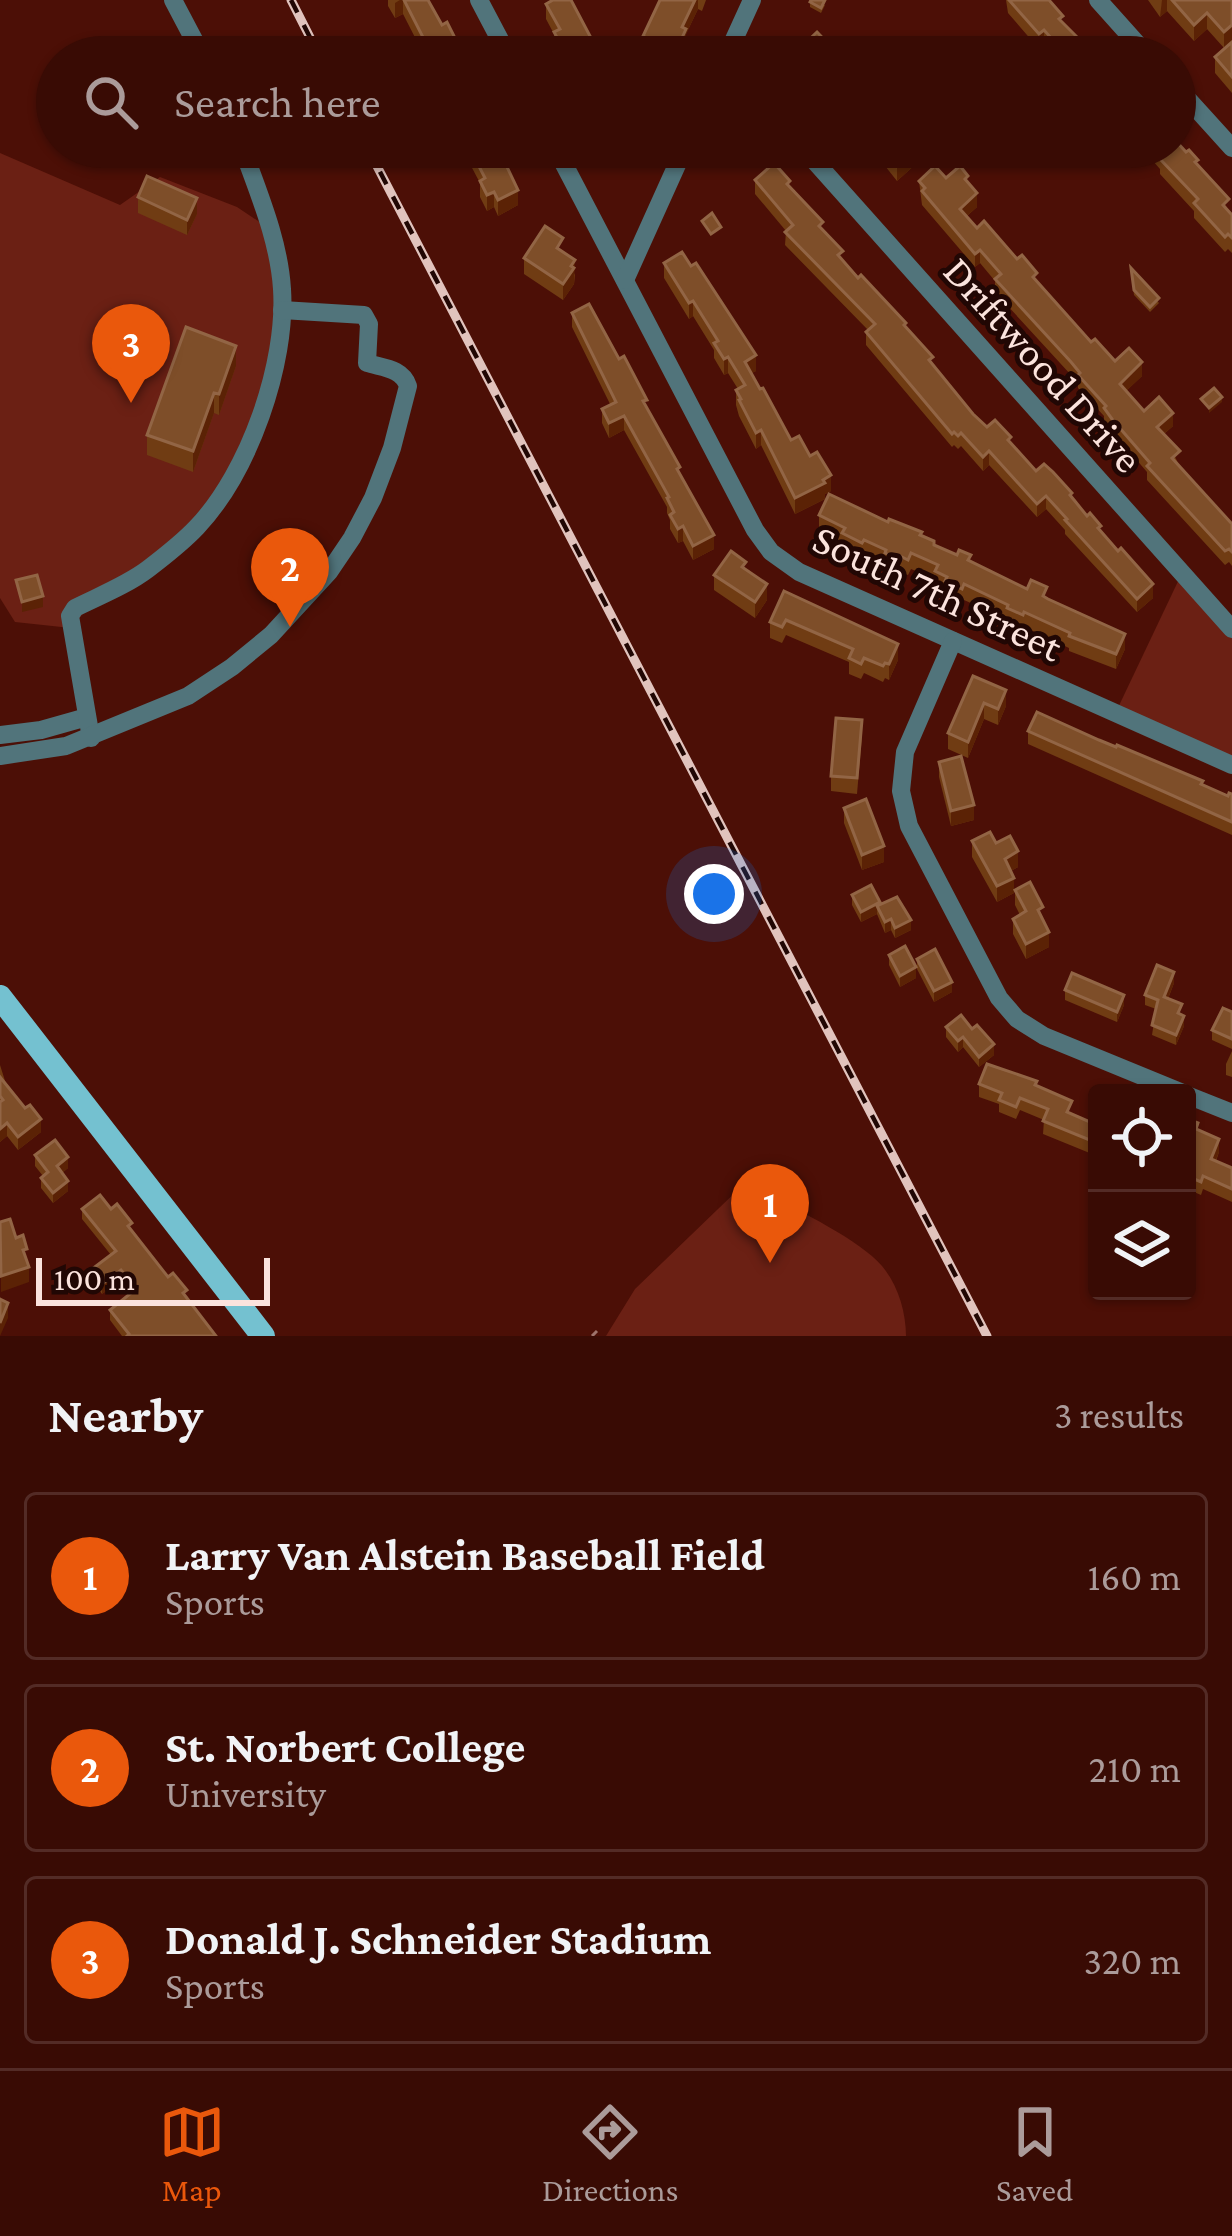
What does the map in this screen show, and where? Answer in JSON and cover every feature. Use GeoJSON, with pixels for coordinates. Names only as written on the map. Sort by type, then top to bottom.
{"type":"FeatureCollection","features":[{"type":"Feature","properties":{"kind":"main road"},"geometry":{"type":"LineString","coordinates":[[0,998],[263,1336]]}},
{"type":"Feature","properties":{"kind":"street"},"geometry":{"type":"LineString","coordinates":[[173,0],[192,36]]}},
{"type":"Feature","properties":{"kind":"street"},"geometry":{"type":"LineString","coordinates":[[479,0],[497,36]]}},
{"type":"Feature","properties":{"kind":"street"},"geometry":{"type":"LineString","coordinates":[[736,36],[752,0]]}},
{"type":"Feature","properties":{"kind":"street"},"geometry":{"type":"LineString","coordinates":[[1098,0],[1130,36]]}},
{"type":"Feature","properties":{"kind":"street"},"geometry":{"type":"LineString","coordinates":[[1196,108],[1232,148]]}},
{"type":"Feature","properties":{"kind":"street"},"geometry":{"type":"LineString","coordinates":[[91,738],[70,616],[75,608],[144,573],[198,526],[218,500],[256,428],[271,379],[282,326],[282,286],[270,229],[249,168]]}},
{"type":"Feature","properties":{"kind":"street","name":"South 7th Street"},"geometry":{"type":"LineString","coordinates":[[566,168],[755,530],[771,552],[799,572],[1231,763]]}},
{"type":"Feature","properties":{"kind":"street"},"geometry":{"type":"LineString","coordinates":[[625,280],[676,168]]}},
{"type":"Feature","properties":{"kind":"street","name":"Driftwood Drive"},"geometry":{"type":"LineString","coordinates":[[821,168],[1232,629]]}},
{"type":"Feature","properties":{"kind":"street"},"geometry":{"type":"LineString","coordinates":[[0,756],[91,738],[188,696],[272,635],[329,572],[352,538],[392,448],[408,386],[398,372],[367,363],[369,324],[364,315],[282,310]]}},
{"type":"Feature","properties":{"kind":"street"},"geometry":{"type":"LineString","coordinates":[[953,641],[905,752],[901,791],[909,826],[999,998],[1017,1019],[1044,1036],[1161,1084]]}},
{"type":"Feature","properties":{"kind":"street"},"geometry":{"type":"LineString","coordinates":[[0,735],[87,718]]}},
{"type":"Feature","properties":{"kind":"street"},"geometry":{"type":"LineString","coordinates":[[1196,1098],[1232,1113]]}},
{"type":"Feature","properties":{"kind":"path"},"geometry":{"type":"LineString","coordinates":[[592,1336],[597,1330]]}},
{"type":"Feature","properties":{"kind":"shaded area"},"geometry":{"type":"Polygon","coordinates":[[[0,153],[120,205],[160,177],[237,207],[270,229],[282,286],[274,367],[211,510],[96,598],[71,628],[15,622],[0,598],[0,153]]]}},
{"type":"Feature","properties":{"kind":"shaded area"},"geometry":{"type":"Polygon","coordinates":[[[1182,573],[1232,629],[1232,759],[1115,714],[1182,573]]]}},
{"type":"Feature","properties":{"kind":"shaded area"},"geometry":{"type":"Polygon","coordinates":[[[745,1183],[837,1232],[882,1266],[897,1290],[906,1336],[606,1336],[635,1289],[745,1183]]]}},
{"type":"Feature","properties":{"kind":"building"},"geometry":{"type":"Polygon","coordinates":[[[404,0],[428,0],[454,36],[422,36],[404,0]]]}},
{"type":"Feature","properties":{"kind":"building"},"geometry":{"type":"Polygon","coordinates":[[[571,0],[590,36],[556,36],[554,32],[560,29],[546,4],[571,0]]]}},
{"type":"Feature","properties":{"kind":"building"},"geometry":{"type":"Polygon","coordinates":[[[660,0],[695,0],[682,27],[686,29],[683,36],[643,36],[660,0]]]}},
{"type":"Feature","properties":{"kind":"building"},"geometry":{"type":"Polygon","coordinates":[[[1009,0],[1049,0],[1076,36],[1049,36],[1044,30],[1039,34],[1009,0]]]}},
{"type":"Feature","properties":{"kind":"building"},"geometry":{"type":"Polygon","coordinates":[[[1172,0],[1232,0],[1232,25],[1224,32],[1207,13],[1194,25],[1172,0]]]}},
{"type":"Feature","properties":{"kind":"building"},"geometry":{"type":"Polygon","coordinates":[[[1232,42],[1232,77],[1215,57],[1232,42]]]}},
{"type":"Feature","properties":{"kind":"building"},"geometry":{"type":"Polygon","coordinates":[[[1196,163],[1229,199],[1223,205],[1232,215],[1232,238],[1225,237],[1194,203],[1198,199],[1169,168],[1196,168],[1196,163]]]}},
{"type":"Feature","properties":{"kind":"building"},"geometry":{"type":"Polygon","coordinates":[[[480,168],[507,168],[518,190],[498,200],[494,192],[487,195],[480,181],[485,178],[480,168]]]}},
{"type":"Feature","properties":{"kind":"building"},"geometry":{"type":"Polygon","coordinates":[[[768,168],[778,168],[843,251],[838,255],[906,323],[973,414],[987,427],[995,420],[1036,471],[1044,464],[1053,472],[1118,551],[1121,548],[1153,584],[1137,599],[1046,496],[1037,504],[989,451],[983,457],[961,433],[952,434],[866,332],[875,324],[785,232],[793,225],[755,180],[768,168]]]}},
{"type":"Feature","properties":{"kind":"building"},"geometry":{"type":"Polygon","coordinates":[[[933,168],[946,178],[962,168],[977,193],[960,209],[977,228],[984,221],[1017,259],[1022,255],[1037,273],[1033,277],[1091,342],[1095,339],[1115,361],[1129,348],[1142,362],[1120,384],[1144,411],[1159,397],[1173,413],[1157,427],[1180,451],[1172,458],[1232,524],[1232,552],[1225,551],[1147,466],[1150,463],[1080,373],[995,279],[1001,274],[980,250],[975,254],[922,191],[925,188],[919,181],[933,168]]]}},
{"type":"Feature","properties":{"kind":"building"},"geometry":{"type":"Polygon","coordinates":[[[147,176],[197,198],[187,220],[138,197],[147,176]]]}},
{"type":"Feature","properties":{"kind":"building"},"geometry":{"type":"Polygon","coordinates":[[[712,213],[721,227],[711,234],[702,221],[712,213]]]}},
{"type":"Feature","properties":{"kind":"building"},"geometry":{"type":"Polygon","coordinates":[[[545,226],[563,238],[557,248],[575,260],[563,284],[524,258],[545,226]]]}},
{"type":"Feature","properties":{"kind":"building"},"geometry":{"type":"Polygon","coordinates":[[[682,252],[691,266],[696,263],[756,355],[745,362],[791,440],[799,436],[810,456],[817,452],[831,475],[825,483],[795,498],[761,430],[756,433],[739,400],[736,390],[745,385],[664,263],[682,252]]]}},
{"type":"Feature","properties":{"kind":"building"},"geometry":{"type":"Polygon","coordinates":[[[1131,268],[1159,298],[1150,307],[1134,290],[1131,268]]]}},
{"type":"Feature","properties":{"kind":"building"},"geometry":{"type":"Polygon","coordinates":[[[589,304],[619,359],[624,356],[714,535],[693,546],[683,526],[678,529],[670,515],[674,512],[669,497],[624,416],[609,423],[602,409],[616,402],[572,313],[589,304]]]}},
{"type":"Feature","properties":{"kind":"building"},"geometry":{"type":"Polygon","coordinates":[[[186,327],[236,346],[193,451],[147,435],[186,327]]]}},
{"type":"Feature","properties":{"kind":"building"},"geometry":{"type":"Polygon","coordinates":[[[1214,388],[1222,397],[1209,408],[1201,399],[1214,388]]]}},
{"type":"Feature","properties":{"kind":"building"},"geometry":{"type":"Polygon","coordinates":[[[829,494],[888,522],[922,532],[934,545],[957,555],[959,550],[971,555],[968,560],[1027,589],[1031,580],[1047,587],[1043,596],[1125,634],[1116,654],[1007,608],[964,584],[962,589],[945,581],[947,577],[935,571],[938,565],[911,553],[908,560],[901,560],[842,533],[845,528],[819,515],[829,494]]]}},
{"type":"Feature","properties":{"kind":"building"},"geometry":{"type":"Polygon","coordinates":[[[731,551],[746,562],[742,567],[767,584],[755,602],[714,575],[731,551]]]}},
{"type":"Feature","properties":{"kind":"building"},"geometry":{"type":"Polygon","coordinates":[[[37,575],[43,596],[22,602],[16,580],[37,575]]]}},
{"type":"Feature","properties":{"kind":"building"},"geometry":{"type":"Polygon","coordinates":[[[784,591],[898,644],[889,664],[864,658],[861,664],[849,658],[853,649],[786,620],[782,627],[770,622],[784,591]]]}},
{"type":"Feature","properties":{"kind":"building"},"geometry":{"type":"Polygon","coordinates":[[[973,676],[1006,690],[998,709],[984,703],[968,742],[948,733],[973,676]]]}},
{"type":"Feature","properties":{"kind":"building"},"geometry":{"type":"Polygon","coordinates":[[[1037,712],[1232,794],[1232,822],[1028,731],[1037,712]]]}},
{"type":"Feature","properties":{"kind":"building"},"geometry":{"type":"Polygon","coordinates":[[[836,718],[862,720],[857,778],[831,776],[836,718]]]}},
{"type":"Feature","properties":{"kind":"building"},"geometry":{"type":"Polygon","coordinates":[[[961,756],[974,805],[951,811],[939,762],[961,756]]]}},
{"type":"Feature","properties":{"kind":"building"},"geometry":{"type":"Polygon","coordinates":[[[866,799],[884,846],[862,855],[844,808],[866,799]]]}},
{"type":"Feature","properties":{"kind":"building"},"geometry":{"type":"Polygon","coordinates":[[[990,832],[996,843],[1010,836],[1018,851],[1005,859],[1014,878],[997,886],[972,841],[990,832]]]}},
{"type":"Feature","properties":{"kind":"building"},"geometry":{"type":"Polygon","coordinates":[[[1030,882],[1049,932],[1026,944],[1013,919],[1026,911],[1015,890],[1030,882]]]}},
{"type":"Feature","properties":{"kind":"building"},"geometry":{"type":"Polygon","coordinates":[[[871,885],[880,902],[861,912],[852,895],[871,885]]]}},
{"type":"Feature","properties":{"kind":"building"},"geometry":{"type":"Polygon","coordinates":[[[897,897],[911,920],[895,928],[891,919],[885,922],[877,906],[897,897]]]}},
{"type":"Feature","properties":{"kind":"building"},"geometry":{"type":"Polygon","coordinates":[[[905,946],[916,967],[900,976],[889,955],[905,946]]]}},
{"type":"Feature","properties":{"kind":"building"},"geometry":{"type":"Polygon","coordinates":[[[935,949],[952,982],[934,991],[917,959],[935,949]]]}},
{"type":"Feature","properties":{"kind":"building"},"geometry":{"type":"Polygon","coordinates":[[[1157,965],[1174,972],[1164,997],[1182,1004],[1178,1013],[1184,1016],[1176,1035],[1152,1025],[1158,1000],[1145,995],[1157,965]]]}},
{"type":"Feature","properties":{"kind":"building"},"geometry":{"type":"Polygon","coordinates":[[[1072,973],[1124,995],[1117,1012],[1065,990],[1072,973]]]}},
{"type":"Feature","properties":{"kind":"building"},"geometry":{"type":"Polygon","coordinates":[[[1223,1008],[1232,1012],[1232,1039],[1212,1030],[1223,1008]]]}},
{"type":"Feature","properties":{"kind":"building"},"geometry":{"type":"Polygon","coordinates":[[[961,1015],[994,1044],[979,1057],[963,1037],[958,1041],[946,1027],[961,1015]]]}},
{"type":"Feature","properties":{"kind":"building"},"geometry":{"type":"Polygon","coordinates":[[[987,1064],[1037,1081],[1035,1085],[1072,1101],[1067,1112],[1088,1121],[1088,1139],[1043,1121],[1048,1109],[1020,1098],[1016,1107],[999,1100],[1002,1093],[979,1084],[987,1064]]]}},
{"type":"Feature","properties":{"kind":"building"},"geometry":{"type":"Polygon","coordinates":[[[0,1077],[25,1108],[30,1105],[41,1119],[18,1137],[7,1123],[0,1129],[0,1077]]]}},
{"type":"Feature","properties":{"kind":"building"},"geometry":{"type":"Polygon","coordinates":[[[1196,1129],[1219,1139],[1211,1159],[1232,1168],[1232,1189],[1203,1176],[1201,1182],[1196,1180],[1196,1129]]]}},
{"type":"Feature","properties":{"kind":"building"},"geometry":{"type":"Polygon","coordinates":[[[55,1140],[68,1157],[57,1166],[68,1181],[53,1193],[41,1178],[48,1172],[35,1155],[55,1140]]]}},
{"type":"Feature","properties":{"kind":"building"},"geometry":{"type":"Polygon","coordinates":[[[100,1195],[111,1209],[117,1204],[168,1277],[173,1273],[187,1290],[183,1293],[216,1336],[127,1336],[110,1310],[136,1289],[121,1270],[102,1284],[92,1269],[116,1251],[82,1209],[100,1195]]]}},
{"type":"Feature","properties":{"kind":"building"},"geometry":{"type":"Polygon","coordinates":[[[10,1219],[16,1238],[23,1235],[29,1267],[1,1276],[0,1222],[10,1219]]]}},
{"type":"Feature","properties":{"kind":"building"},"geometry":{"type":"Polygon","coordinates":[[[0,1299],[8,1303],[0,1323],[0,1299]]]}},
{"type":"Feature","properties":{"kind":"railway"},"geometry":{"type":"LineString","coordinates":[[291,0],[309,36]]}},
{"type":"Feature","properties":{"kind":"railway"},"geometry":{"type":"LineString","coordinates":[[378,168],[987,1336]]}},
{"type":"Feature","properties":{"kind":"place","name":"Donald J. Schneider Stadium"},"geometry":{"type":"Point","coordinates":[131,403]}},
{"type":"Feature","properties":{"kind":"place","name":"St. Norbert College"},"geometry":{"type":"Point","coordinates":[290,627]}},
{"type":"Feature","properties":{"kind":"place","name":"Larry Van Alstein Baseball Field"},"geometry":{"type":"Point","coordinates":[770,1263]}}]}
